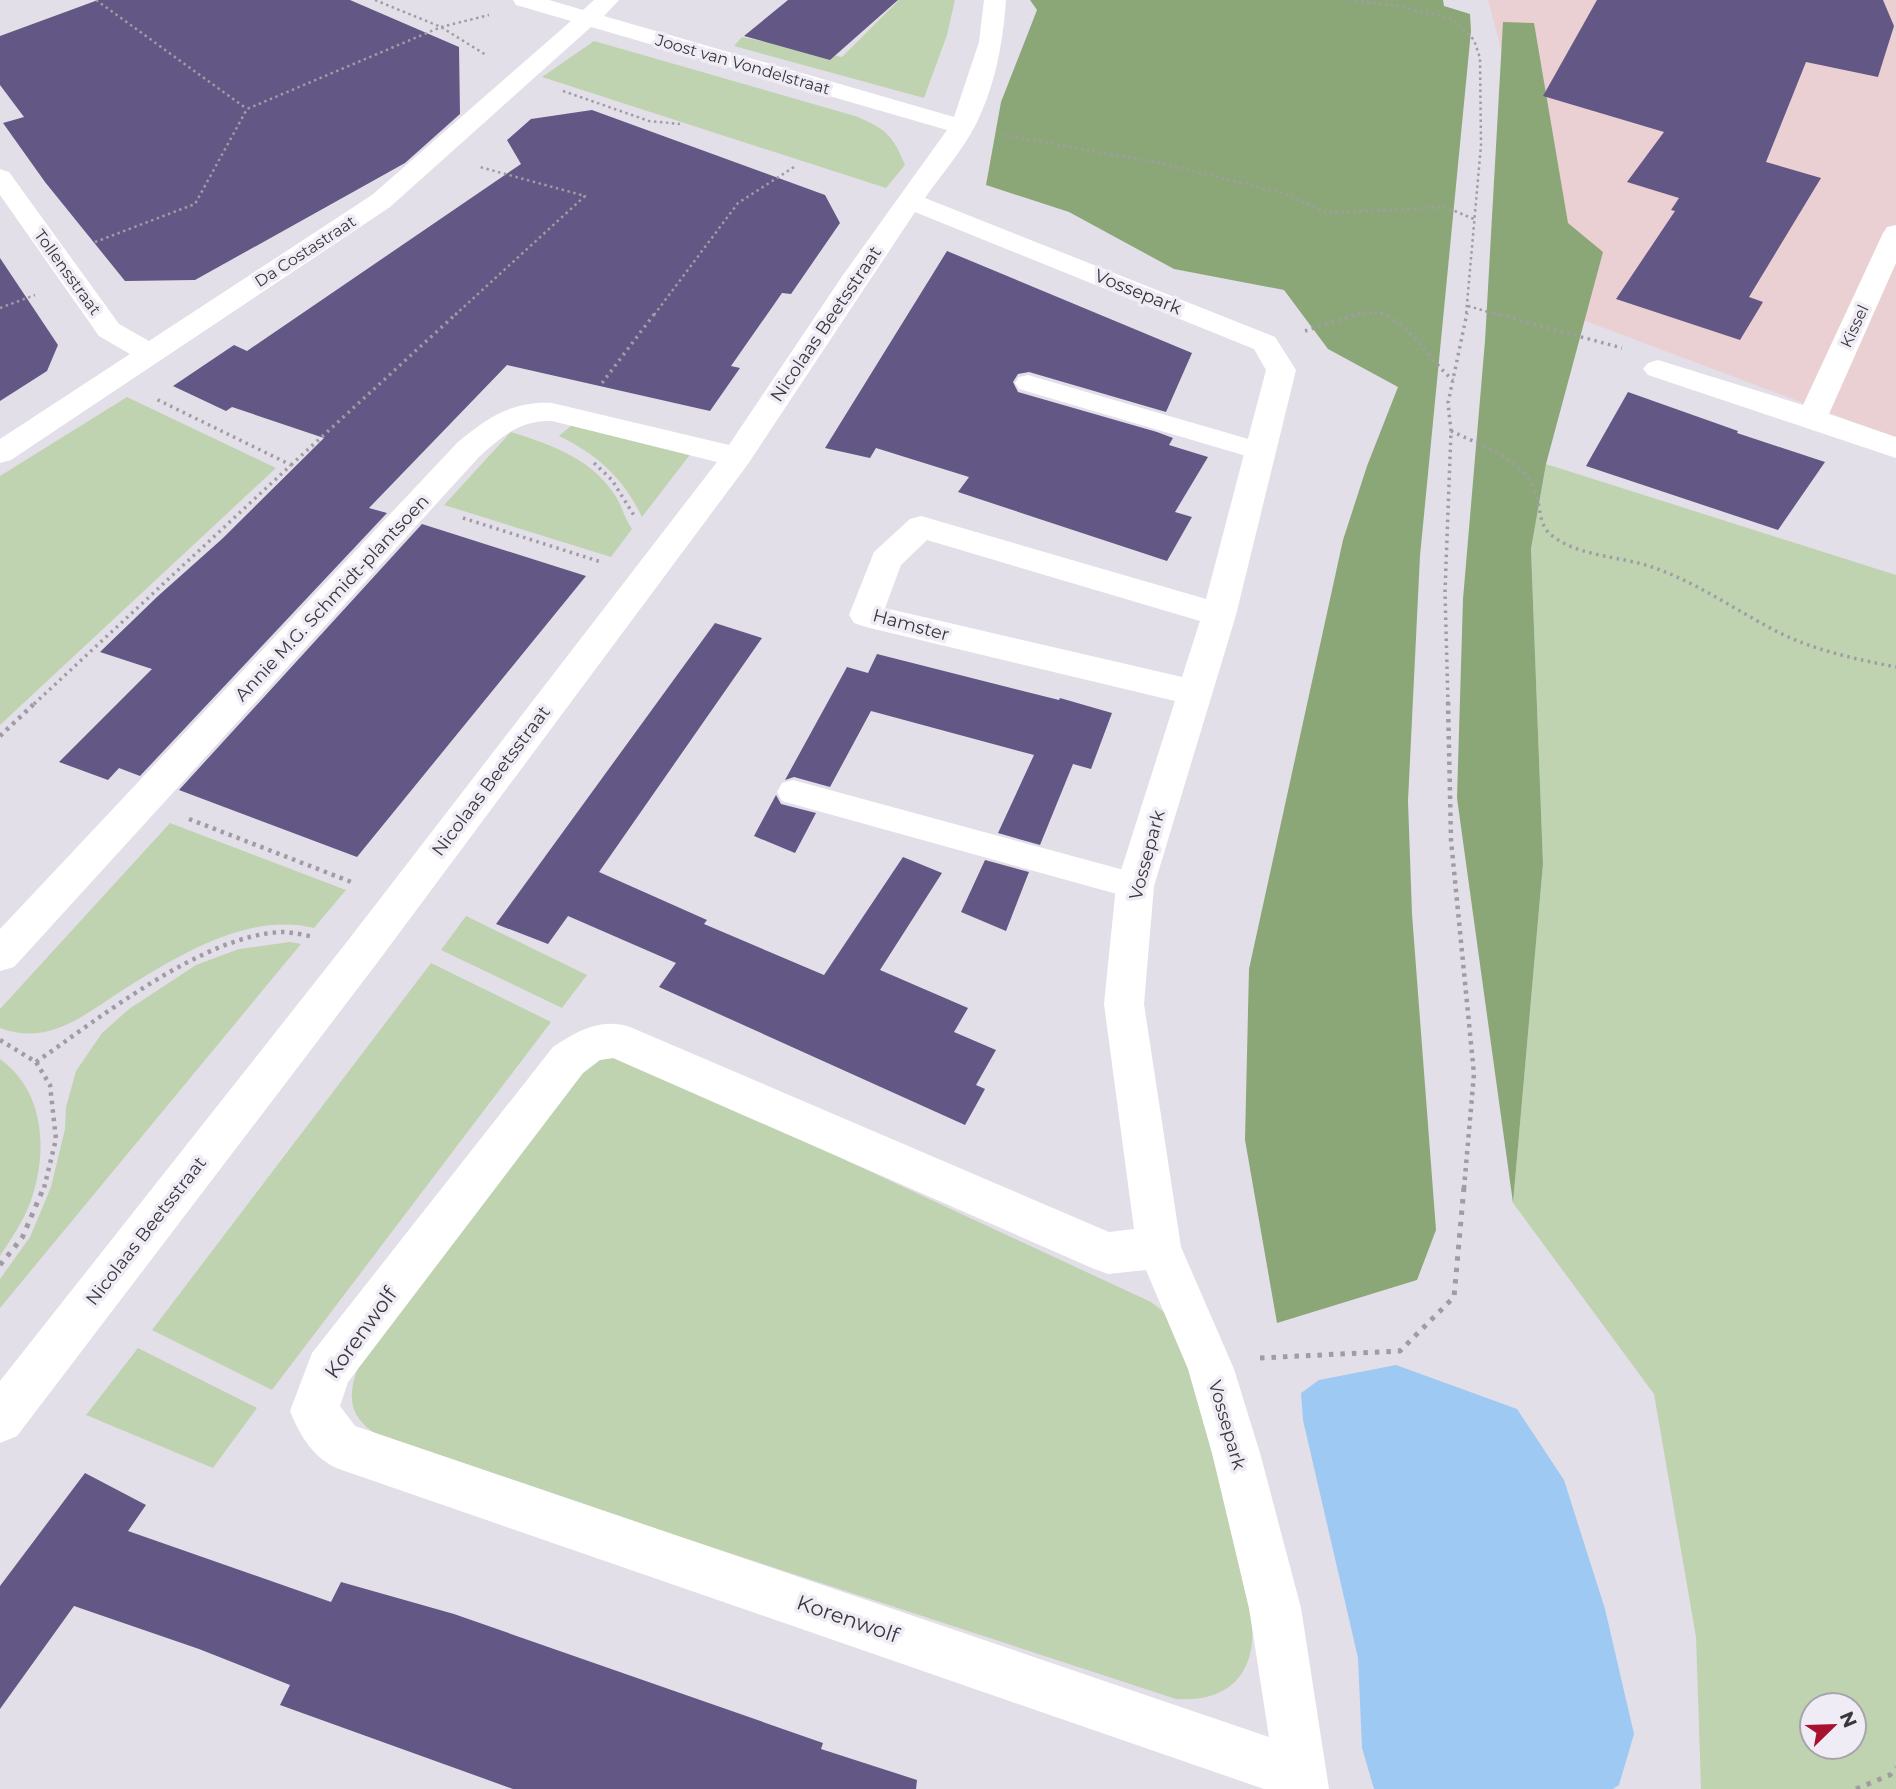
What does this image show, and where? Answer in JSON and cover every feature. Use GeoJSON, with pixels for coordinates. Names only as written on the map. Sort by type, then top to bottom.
{"type":"FeatureCollection","features":[{"type":"Feature","properties":{"kind":"street","name":"Da Costastraat"},"geometry":{"type":"LineString","coordinates":[[0,453],[381,201],[608,0]]}},
{"type":"Feature","properties":{"kind":"street","name":"Nicolaas Beetsstraat"},"geometry":{"type":"LineString","coordinates":[[0,1419],[360,956],[737,457],[961,127],[980,81],[991,42],[995,0]]}},
{"type":"Feature","properties":{"kind":"street","name":"Joost van Vondelstraat"},"geometry":{"type":"LineString","coordinates":[[531,2],[961,127]]}},
{"type":"Feature","properties":{"kind":"street","name":"Tollensstraat"},"geometry":{"type":"LineString","coordinates":[[0,177],[109,330],[149,353]]}},
{"type":"Feature","properties":{"kind":"street","name":"Vossepark"},"geometry":{"type":"LineString","coordinates":[[910,201],[1265,343],[1281,370],[1219,615],[1135,886],[1124,1004],[1159,1247],[1211,1369],[1275,1608],[1302,1782]]}},
{"type":"Feature","properties":{"kind":"street","name":"Kissel"},"geometry":{"type":"LineString","coordinates":[[1812,418],[1896,233]]}},
{"type":"Feature","properties":{"kind":"street"},"geometry":{"type":"LineString","coordinates":[[1658,369],[1812,418],[1896,449]]}},
{"type":"Feature","properties":{"kind":"street","name":"Annie M.G. Schmidt-plantsoen"},"geometry":{"type":"LineString","coordinates":[[0,956],[468,450],[507,418],[534,411],[576,418],[737,457]]}},
{"type":"Feature","properties":{"kind":"street","name":"Hamster"},"geometry":{"type":"LineString","coordinates":[[1196,693],[866,615],[886,560],[921,527],[1219,615]]}},
{"type":"Feature","properties":{"kind":"street","name":"Korenwolf"},"geometry":{"type":"LineString","coordinates":[[1159,1247],[1108,1254],[615,1040],[591,1044],[568,1060],[329,1370],[314,1411],[339,1445],[1302,1782]]}},
{"type":"Feature","properties":{"kind":"lane"},"geometry":{"type":"LineString","coordinates":[[1028,383],[1260,450]]}},
{"type":"Feature","properties":{"kind":"lane"},"geometry":{"type":"LineString","coordinates":[[793,792],[1135,886]]}},
{"type":"Feature","properties":{"kind":"path"},"geometry":{"type":"LineString","coordinates":[[96,0],[247,109]]}},
{"type":"Feature","properties":{"kind":"path"},"geometry":{"type":"LineString","coordinates":[[375,0],[441,27],[520,76],[649,121],[680,124]]}},
{"type":"Feature","properties":{"kind":"path"},"geometry":{"type":"LineString","coordinates":[[1211,1369],[1252,1359],[1400,1351],[1454,1297],[1474,1074],[1451,841],[1445,592],[1451,431],[1448,403],[1468,306],[1481,145],[1480,58],[1475,40],[1453,19],[1398,6],[1349,0]]}},
{"type":"Feature","properties":{"kind":"path"},"geometry":{"type":"LineString","coordinates":[[57,256],[195,204],[247,109],[441,27],[531,2]]}},
{"type":"Feature","properties":{"kind":"path"},"geometry":{"type":"LineString","coordinates":[[961,127],[1165,164],[1283,193],[1327,213],[1445,207],[1474,219]]}},
{"type":"Feature","properties":{"kind":"path"},"geometry":{"type":"LineString","coordinates":[[0,736],[585,196],[433,154]]}},
{"type":"Feature","properties":{"kind":"path"},"geometry":{"type":"LineString","coordinates":[[576,418],[738,203],[794,167]]}},
{"type":"Feature","properties":{"kind":"path"},"geometry":{"type":"LineString","coordinates":[[1468,306],[1644,354],[1658,369]]}},
{"type":"Feature","properties":{"kind":"path"},"geometry":{"type":"LineString","coordinates":[[1265,343],[1355,313],[1379,312],[1399,320],[1434,365],[1454,381]]}},
{"type":"Feature","properties":{"kind":"path"},"geometry":{"type":"LineString","coordinates":[[112,378],[291,465]]}},
{"type":"Feature","properties":{"kind":"path"},"geometry":{"type":"LineString","coordinates":[[1451,431],[1521,468],[1535,488],[1540,516],[1547,532],[1560,541],[1609,557],[1650,566],[1705,589],[1776,631],[1799,640],[1896,667]]}},
{"type":"Feature","properties":{"kind":"path"},"geometry":{"type":"LineString","coordinates":[[419,503],[648,573],[639,524],[630,506],[612,480],[590,460]]}},
{"type":"Feature","properties":{"kind":"path"},"geometry":{"type":"LineString","coordinates":[[144,802],[400,902]]}},
{"type":"Feature","properties":{"kind":"path"},"geometry":{"type":"LineString","coordinates":[[36,1062],[171,972],[206,953],[241,939],[274,932],[305,934],[360,956]]}},
{"type":"Feature","properties":{"kind":"path"},"geometry":{"type":"LineString","coordinates":[[0,1040],[36,1062],[50,1085],[56,1139],[43,1192],[22,1238],[0,1265]]}},
{"type":"Feature","properties":{"kind":"path"},"geometry":{"type":"LineString","coordinates":[[1856,1789],[1890,1775],[1896,1768]]}},
{"type":"Feature","properties":{"kind":"shaded area"},"geometry":{"type":"Polygon","coordinates":[[[1488,0],[1896,0],[1896,438],[1572,316],[1488,0]]]}},
{"type":"Feature","properties":{"kind":"green space"},"geometry":{"type":"Polygon","coordinates":[[[899,0],[955,0],[947,35],[924,98],[734,46],[742,37],[842,57],[899,0]]]}},
{"type":"Feature","properties":{"kind":"green space"},"geometry":{"type":"Polygon","coordinates":[[[1030,0],[1443,0],[1444,6],[1470,14],[1471,31],[1420,556],[1408,801],[1412,914],[1436,1230],[1417,1280],[1277,1323],[1245,1140],[1249,969],[1343,540],[1367,466],[1398,387],[1328,349],[1284,290],[1174,269],[1069,212],[986,185],[1001,102],[1037,10],[1030,0]]]}},
{"type":"Feature","properties":{"kind":"green space"},"geometry":{"type":"Polygon","coordinates":[[[1503,22],[1534,23],[1568,223],[1603,252],[1546,464],[1531,549],[1543,864],[1513,1203],[1457,798],[1463,599],[1485,341],[1503,22]]]}},
{"type":"Feature","properties":{"kind":"green space"},"geometry":{"type":"Polygon","coordinates":[[[594,41],[855,116],[887,134],[905,165],[886,188],[542,77],[594,41]]]}},
{"type":"Feature","properties":{"kind":"green space"},"geometry":{"type":"Polygon","coordinates":[[[127,397],[276,468],[0,725],[0,476],[127,397]]]}},
{"type":"Feature","properties":{"kind":"green space"},"geometry":{"type":"Polygon","coordinates":[[[572,425],[692,452],[642,517],[627,491],[608,469],[559,436],[572,425]]]}},
{"type":"Feature","properties":{"kind":"green space"},"geometry":{"type":"Polygon","coordinates":[[[511,432],[572,456],[609,486],[632,529],[611,557],[444,505],[511,432]]]}},
{"type":"Feature","properties":{"kind":"green space"},"geometry":{"type":"Polygon","coordinates":[[[1546,464],[1896,575],[1896,1789],[1701,1789],[1696,1637],[1654,1394],[1513,1203],[1543,864],[1531,549],[1546,464]]]}},
{"type":"Feature","properties":{"kind":"green space"},"geometry":{"type":"Polygon","coordinates":[[[170,823],[346,890],[314,928],[264,926],[240,931],[169,962],[67,1024],[35,1033],[18,1033],[0,1028],[0,1009],[170,823]]]}},
{"type":"Feature","properties":{"kind":"green space"},"geometry":{"type":"Polygon","coordinates":[[[466,916],[587,975],[562,1008],[441,950],[466,916]]]}},
{"type":"Feature","properties":{"kind":"green space"},"geometry":{"type":"Polygon","coordinates":[[[290,942],[301,944],[0,1308],[0,1279],[30,1237],[51,1187],[65,1129],[66,1107],[76,1071],[102,1033],[129,1009],[196,965],[239,949],[290,942]]]}},
{"type":"Feature","properties":{"kind":"green space"},"geometry":{"type":"Polygon","coordinates":[[[431,963],[551,1022],[272,1390],[152,1330],[431,963]]]}},
{"type":"Feature","properties":{"kind":"green space"},"geometry":{"type":"Polygon","coordinates":[[[0,1059],[27,1089],[39,1125],[41,1145],[36,1184],[30,1203],[0,1256],[0,1059]]]}},
{"type":"Feature","properties":{"kind":"green space"},"geometry":{"type":"Polygon","coordinates":[[[602,1059],[632,1061],[1151,1302],[1164,1312],[1178,1332],[1219,1478],[1252,1621],[1250,1656],[1236,1681],[1211,1696],[1176,1699],[393,1443],[378,1435],[358,1418],[352,1397],[353,1385],[363,1356],[573,1072],[602,1059]]]}},
{"type":"Feature","properties":{"kind":"green space"},"geometry":{"type":"Polygon","coordinates":[[[138,1348],[257,1408],[213,1468],[86,1415],[138,1348]]]}},
{"type":"Feature","properties":{"kind":"water"},"geometry":{"type":"Polygon","coordinates":[[[1396,1365],[1517,1409],[1564,1480],[1605,1609],[1634,1734],[1619,1785],[1613,1789],[1374,1789],[1362,1748],[1358,1658],[1303,1420],[1301,1393],[1319,1380],[1396,1365]]]}},
{"type":"Feature","properties":{"kind":"building"},"geometry":{"type":"Polygon","coordinates":[[[98,0],[350,0],[459,47],[460,114],[405,163],[195,280],[125,281],[45,182],[3,123],[24,117],[0,85],[0,36],[98,0]]]}},
{"type":"Feature","properties":{"kind":"building"},"geometry":{"type":"Polygon","coordinates":[[[788,0],[898,0],[830,60],[744,36],[788,0]]]}},
{"type":"Feature","properties":{"kind":"building"},"geometry":{"type":"Polygon","coordinates":[[[1597,0],[1883,0],[1894,26],[1878,77],[1806,62],[1766,162],[1821,178],[1749,297],[1763,302],[1740,340],[1616,299],[1675,211],[1671,210],[1679,198],[1627,182],[1664,132],[1543,96],[1597,0]]]}},
{"type":"Feature","properties":{"kind":"building"},"geometry":{"type":"Polygon","coordinates":[[[592,110],[825,195],[840,223],[791,294],[782,293],[731,366],[740,368],[710,411],[507,365],[369,508],[387,513],[140,776],[119,768],[108,780],[59,762],[152,669],[100,652],[222,539],[324,438],[232,407],[226,411],[173,386],[234,345],[247,351],[521,164],[507,140],[531,119],[592,110]]]}},
{"type":"Feature","properties":{"kind":"building"},"geometry":{"type":"Polygon","coordinates":[[[947,251],[1192,353],[1166,412],[1029,372],[1018,374],[1013,382],[1018,392],[1157,432],[1173,438],[1169,445],[1208,457],[1175,512],[1192,517],[1167,561],[958,492],[969,477],[876,448],[870,458],[825,448],[947,251]]]}},
{"type":"Feature","properties":{"kind":"building"},"geometry":{"type":"Polygon","coordinates":[[[0,258],[58,345],[47,371],[0,401],[0,258]]]}},
{"type":"Feature","properties":{"kind":"building"},"geometry":{"type":"Polygon","coordinates":[[[1628,392],[1738,431],[1737,433],[1825,462],[1778,530],[1586,466],[1628,392]]]}},
{"type":"Feature","properties":{"kind":"building"},"geometry":{"type":"Polygon","coordinates":[[[422,524],[586,576],[357,857],[179,790],[422,524]]]}},
{"type":"Feature","properties":{"kind":"building"},"geometry":{"type":"Polygon","coordinates":[[[715,623],[762,638],[599,872],[707,920],[704,924],[824,975],[903,857],[942,873],[880,970],[968,1008],[954,1032],[996,1050],[976,1085],[985,1089],[965,1125],[659,987],[676,963],[568,916],[548,944],[496,924],[715,623]]]}},
{"type":"Feature","properties":{"kind":"building"},"geometry":{"type":"Polygon","coordinates":[[[877,654],[1112,713],[1091,769],[1073,764],[1040,845],[998,833],[1034,755],[871,711],[830,787],[794,777],[785,780],[847,667],[868,673],[877,654]]]}},
{"type":"Feature","properties":{"kind":"building"},"geometry":{"type":"Polygon","coordinates":[[[776,795],[781,804],[816,813],[795,853],[754,836],[776,795]]]}},
{"type":"Feature","properties":{"kind":"building"},"geometry":{"type":"Polygon","coordinates":[[[985,860],[1029,872],[1006,931],[961,912],[985,860]]]}},
{"type":"Feature","properties":{"kind":"building"},"geometry":{"type":"Polygon","coordinates":[[[85,1473],[146,1505],[128,1531],[331,1602],[341,1582],[454,1614],[823,1743],[821,1749],[917,1780],[916,1789],[513,1789],[280,1705],[290,1685],[199,1649],[74,1606],[0,1709],[0,1586],[85,1473]]]}}]}
